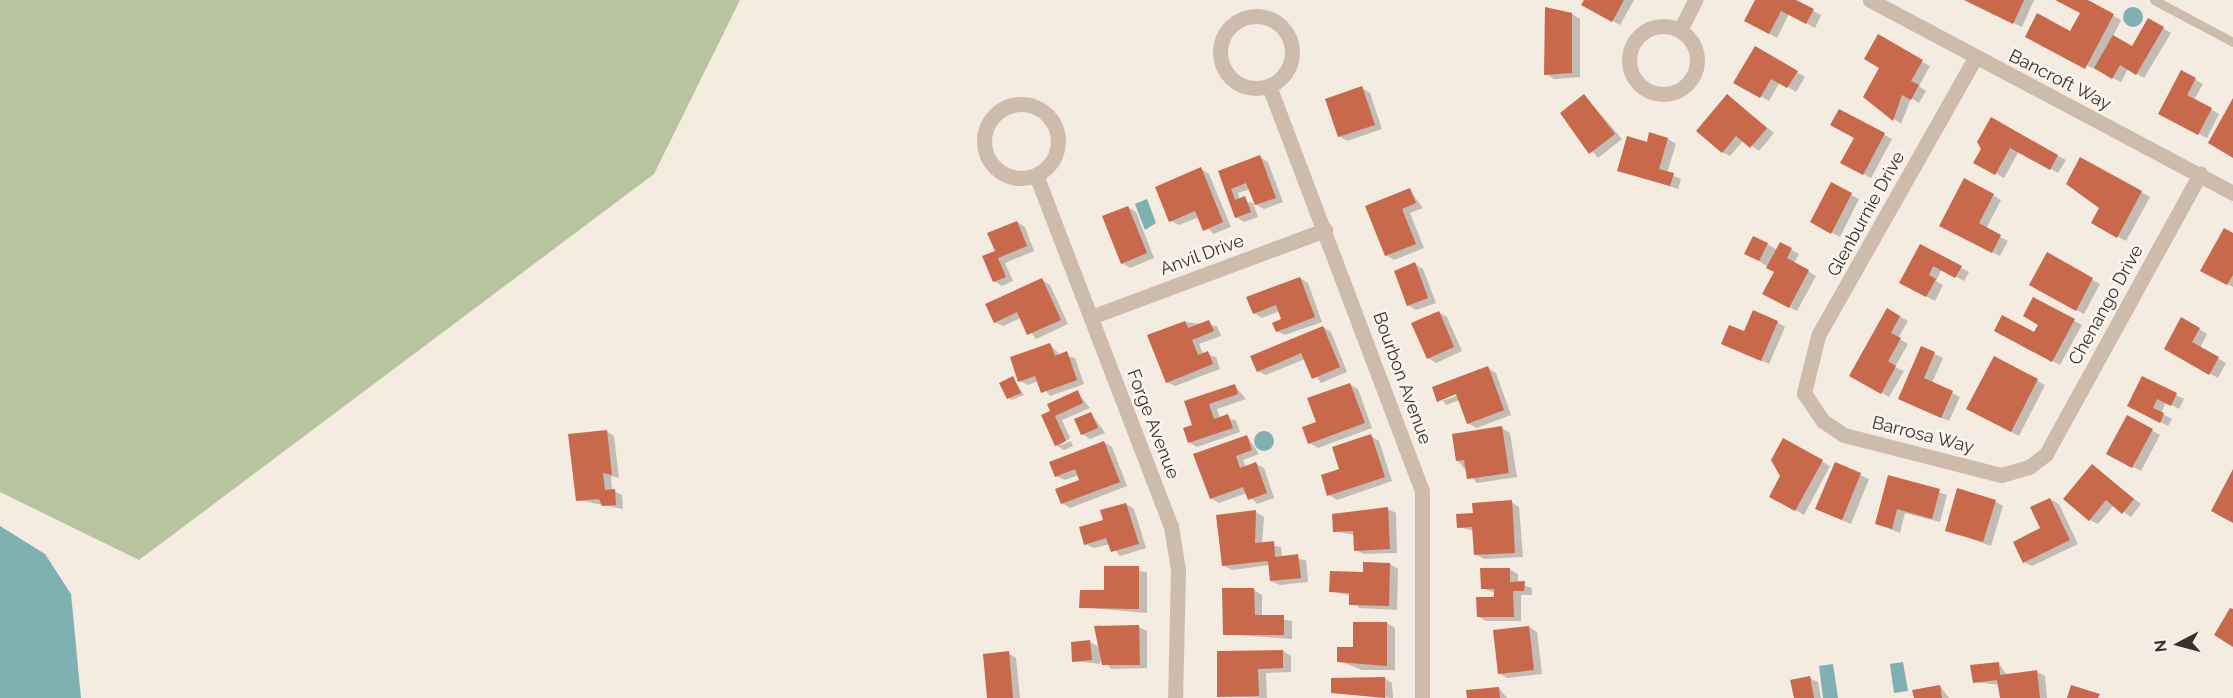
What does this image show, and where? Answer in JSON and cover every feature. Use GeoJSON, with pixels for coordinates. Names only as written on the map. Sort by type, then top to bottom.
{"type":"FeatureCollection","features":[{"type":"Feature","properties":{"kind":"street"},"geometry":{"type":"LineString","coordinates":[[1680,30],[1695,0]]}},
{"type":"Feature","properties":{"kind":"street","name":"Bancroft Way"},"geometry":{"type":"LineString","coordinates":[[1870,0],[1975,58],[2200,174],[2233,194]]}},
{"type":"Feature","properties":{"kind":"street"},"geometry":{"type":"LineString","coordinates":[[1244,18],[1271,19],[1290,40],[1289,67],[1269,86],[1241,86],[1222,65],[1223,37],[1244,18]]}},
{"type":"Feature","properties":{"kind":"street"},"geometry":{"type":"LineString","coordinates":[[1654,26],[1680,30],[1696,51],[1693,77],[1671,94],[1645,90],[1629,69],[1633,42],[1654,26]]}},
{"type":"Feature","properties":{"kind":"street","name":"Glenburnie Drive"},"geometry":{"type":"LineString","coordinates":[[1803,393],[1818,336],[1975,58]]}},
{"type":"Feature","properties":{"kind":"street","name":"Bourbon Avenue"},"geometry":{"type":"LineString","coordinates":[[1269,86],[1422,491],[1422,698]]}},
{"type":"Feature","properties":{"kind":"street"},"geometry":{"type":"LineString","coordinates":[[1006,106],[1035,106],[1055,126],[1056,155],[1036,176],[1007,176],[987,156],[986,127],[1006,106]]}},
{"type":"Feature","properties":{"kind":"street","name":"Chenango Drive"},"geometry":{"type":"LineString","coordinates":[[2046,454],[2200,174]]}},
{"type":"Feature","properties":{"kind":"street","name":"Forge Avenue"},"geometry":{"type":"LineString","coordinates":[[1036,176],[1171,526],[1178,570],[1175,698]]}},
{"type":"Feature","properties":{"kind":"street","name":"Anvil Drive"},"geometry":{"type":"LineString","coordinates":[[1091,317],[1325,230]]}},
{"type":"Feature","properties":{"kind":"street","name":"Barrosa Way"},"geometry":{"type":"LineString","coordinates":[[1803,393],[1823,421],[1844,435],[2001,475],[2029,467],[2046,454]]}},
{"type":"Feature","properties":{"kind":"lane"},"geometry":{"type":"LineString","coordinates":[[2154,0],[2233,42]]}},
{"type":"Feature","properties":{"kind":"green space"},"geometry":{"type":"Polygon","coordinates":[[[0,0],[740,0],[654,174],[139,560],[0,492],[0,0]]]}},
{"type":"Feature","properties":{"kind":"water"},"geometry":{"type":"Polygon","coordinates":[[[2133,7],[2140,10],[2143,17],[2140,24],[2133,27],[2126,24],[2123,17],[2126,10],[2133,7]]]}},
{"type":"Feature","properties":{"kind":"water"},"geometry":{"type":"Polygon","coordinates":[[[1147,199],[1156,223],[1145,230],[1135,204],[1147,199]]]}},
{"type":"Feature","properties":{"kind":"water"},"geometry":{"type":"Polygon","coordinates":[[[1264,431],[1271,434],[1274,441],[1271,448],[1264,451],[1257,448],[1254,441],[1257,434],[1264,431]]]}},
{"type":"Feature","properties":{"kind":"water"},"geometry":{"type":"Polygon","coordinates":[[[0,526],[45,554],[71,594],[81,698],[0,698],[0,526]]]}},
{"type":"Feature","properties":{"kind":"water"},"geometry":{"type":"Polygon","coordinates":[[[1903,662],[1908,691],[1894,693],[1890,664],[1903,662]]]}},
{"type":"Feature","properties":{"kind":"water"},"geometry":{"type":"Polygon","coordinates":[[[1833,664],[1838,698],[1823,698],[1819,666],[1833,664]]]}},
{"type":"Feature","properties":{"kind":"building"},"geometry":{"type":"Polygon","coordinates":[[[1584,0],[1624,0],[1612,22],[1581,5],[1584,0]]]}},
{"type":"Feature","properties":{"kind":"building"},"geometry":{"type":"Polygon","coordinates":[[[1755,0],[1796,0],[1814,9],[1806,24],[1781,11],[1769,34],[1744,21],[1755,0]]]}},
{"type":"Feature","properties":{"kind":"building"},"geometry":{"type":"Polygon","coordinates":[[[1964,0],[2024,0],[2013,24],[1964,0]]]}},
{"type":"Feature","properties":{"kind":"building"},"geometry":{"type":"Polygon","coordinates":[[[2055,0],[2088,0],[2114,14],[2085,69],[2025,37],[2037,13],[2070,31],[2080,13],[2055,0]]]}},
{"type":"Feature","properties":{"kind":"building"},"geometry":{"type":"Polygon","coordinates":[[[1545,7],[1572,13],[1572,73],[1544,75],[1545,7]]]}},
{"type":"Feature","properties":{"kind":"building"},"geometry":{"type":"Polygon","coordinates":[[[2148,18],[2164,27],[2136,75],[2120,65],[2112,79],[2094,68],[2113,35],[2132,46],[2148,18]]]}},
{"type":"Feature","properties":{"kind":"building"},"geometry":{"type":"Polygon","coordinates":[[[1878,34],[1923,60],[1911,81],[1919,85],[1911,100],[1902,95],[1893,121],[1863,97],[1879,68],[1864,59],[1878,34]]]}},
{"type":"Feature","properties":{"kind":"building"},"geometry":{"type":"Polygon","coordinates":[[[1755,46],[1798,71],[1787,88],[1771,79],[1760,98],[1733,83],[1755,46]]]}},
{"type":"Feature","properties":{"kind":"building"},"geometry":{"type":"Polygon","coordinates":[[[2181,70],[2196,78],[2187,95],[2212,108],[2198,135],[2158,114],[2181,70]]]}},
{"type":"Feature","properties":{"kind":"building"},"geometry":{"type":"Polygon","coordinates":[[[1362,86],[1375,125],[1338,137],[1325,99],[1362,86]]]}},
{"type":"Feature","properties":{"kind":"building"},"geometry":{"type":"Polygon","coordinates":[[[1584,94],[1615,134],[1589,154],[1560,113],[1584,94]]]}},
{"type":"Feature","properties":{"kind":"building"},"geometry":{"type":"Polygon","coordinates":[[[1727,94],[1767,128],[1750,148],[1736,136],[1722,153],[1696,131],[1727,94]]]}},
{"type":"Feature","properties":{"kind":"building"},"geometry":{"type":"Polygon","coordinates":[[[2233,98],[2233,158],[2208,143],[2233,98]]]}},
{"type":"Feature","properties":{"kind":"building"},"geometry":{"type":"Polygon","coordinates":[[[1839,109],[1885,133],[1863,175],[1840,163],[1854,138],[1830,125],[1839,109]]]}},
{"type":"Feature","properties":{"kind":"building"},"geometry":{"type":"Polygon","coordinates":[[[1991,117],[2058,155],[2050,170],[2010,148],[1995,175],[1973,163],[1981,149],[1977,142],[1991,117]]]}},
{"type":"Feature","properties":{"kind":"building"},"geometry":{"type":"Polygon","coordinates":[[[1649,132],[1668,138],[1659,169],[1674,173],[1670,186],[1617,171],[1627,136],[1647,142],[1649,132]]]}},
{"type":"Feature","properties":{"kind":"building"},"geometry":{"type":"Polygon","coordinates":[[[1260,155],[1276,198],[1255,205],[1246,183],[1231,189],[1235,200],[1245,196],[1251,212],[1235,218],[1218,171],[1260,155]]]}},
{"type":"Feature","properties":{"kind":"building"},"geometry":{"type":"Polygon","coordinates":[[[2080,157],[2142,191],[2117,238],[2091,223],[2099,208],[2066,184],[2080,157]]]}},
{"type":"Feature","properties":{"kind":"building"},"geometry":{"type":"Polygon","coordinates":[[[1201,167],[1223,222],[1203,231],[1195,211],[1169,222],[1155,187],[1201,167]]]}},
{"type":"Feature","properties":{"kind":"building"},"geometry":{"type":"Polygon","coordinates":[[[1964,178],[1994,194],[1979,223],[2001,235],[1992,253],[1939,226],[1964,178]]]}},
{"type":"Feature","properties":{"kind":"building"},"geometry":{"type":"Polygon","coordinates":[[[1831,182],[1852,193],[1831,234],[1810,222],[1831,182]]]}},
{"type":"Feature","properties":{"kind":"building"},"geometry":{"type":"Polygon","coordinates":[[[1410,188],[1416,203],[1402,209],[1416,244],[1385,256],[1365,206],[1410,188]]]}},
{"type":"Feature","properties":{"kind":"building"},"geometry":{"type":"Polygon","coordinates":[[[1128,206],[1147,253],[1121,264],[1102,216],[1128,206]]]}},
{"type":"Feature","properties":{"kind":"building"},"geometry":{"type":"Polygon","coordinates":[[[1017,221],[1027,246],[998,258],[1006,277],[993,282],[982,256],[995,251],[987,233],[1017,221]]]}},
{"type":"Feature","properties":{"kind":"building"},"geometry":{"type":"Polygon","coordinates":[[[2224,228],[2233,233],[2233,275],[2227,285],[2200,271],[2224,228]]]}},
{"type":"Feature","properties":{"kind":"building"},"geometry":{"type":"Polygon","coordinates":[[[1753,236],[1768,243],[1759,261],[1744,254],[1753,236]]]}},
{"type":"Feature","properties":{"kind":"building"},"geometry":{"type":"Polygon","coordinates":[[[1780,242],[1792,248],[1787,258],[1809,270],[1789,308],[1762,294],[1774,272],[1766,268],[1780,242]]]}},
{"type":"Feature","properties":{"kind":"building"},"geometry":{"type":"Polygon","coordinates":[[[1920,244],[1962,266],[1955,278],[1933,266],[1929,275],[1936,279],[1926,297],[1899,283],[1920,244]]]}},
{"type":"Feature","properties":{"kind":"building"},"geometry":{"type":"Polygon","coordinates":[[[2047,252],[2093,278],[2076,311],[2029,285],[2047,252]]]}},
{"type":"Feature","properties":{"kind":"building"},"geometry":{"type":"Polygon","coordinates":[[[1415,262],[1428,298],[1407,306],[1394,271],[1415,262]]]}},
{"type":"Feature","properties":{"kind":"building"},"geometry":{"type":"Polygon","coordinates":[[[1300,277],[1315,317],[1276,332],[1272,323],[1281,319],[1276,305],[1253,314],[1246,297],[1300,277]]]}},
{"type":"Feature","properties":{"kind":"building"},"geometry":{"type":"Polygon","coordinates":[[[1042,278],[1061,320],[1027,335],[1017,312],[994,323],[985,304],[1042,278]]]}},
{"type":"Feature","properties":{"kind":"building"},"geometry":{"type":"Polygon","coordinates":[[[2033,297],[2075,319],[2052,362],[1994,331],[2002,315],[2034,332],[2038,325],[2023,316],[2033,297]]]}},
{"type":"Feature","properties":{"kind":"building"},"geometry":{"type":"Polygon","coordinates":[[[1887,308],[1900,316],[1891,333],[1901,338],[1888,361],[1896,366],[1881,394],[1849,376],[1887,308]]]}},
{"type":"Feature","properties":{"kind":"building"},"geometry":{"type":"Polygon","coordinates":[[[1753,310],[1778,321],[1761,361],[1721,344],[1729,325],[1744,331],[1753,310]]]}},
{"type":"Feature","properties":{"kind":"building"},"geometry":{"type":"Polygon","coordinates":[[[1439,311],[1454,347],[1427,359],[1411,323],[1439,311]]]}},
{"type":"Feature","properties":{"kind":"building"},"geometry":{"type":"Polygon","coordinates":[[[2181,317],[2200,328],[2192,342],[2219,357],[2209,375],[2164,349],[2181,317]]]}},
{"type":"Feature","properties":{"kind":"building"},"geometry":{"type":"Polygon","coordinates":[[[1209,320],[1214,331],[1192,340],[1198,355],[1208,351],[1213,364],[1166,383],[1147,335],[1185,321],[1188,328],[1209,320]]]}},
{"type":"Feature","properties":{"kind":"building"},"geometry":{"type":"Polygon","coordinates":[[[1323,326],[1340,367],[1312,379],[1301,353],[1257,372],[1250,356],[1323,326]]]}},
{"type":"Feature","properties":{"kind":"building"},"geometry":{"type":"Polygon","coordinates":[[[1050,343],[1055,356],[1067,351],[1077,380],[1041,393],[1035,376],[1018,382],[1010,357],[1050,343]]]}},
{"type":"Feature","properties":{"kind":"building"},"geometry":{"type":"Polygon","coordinates":[[[1921,346],[1935,352],[1924,378],[1953,391],[1941,418],[1898,399],[1921,346]]]}},
{"type":"Feature","properties":{"kind":"building"},"geometry":{"type":"Polygon","coordinates":[[[1994,356],[2038,379],[2011,432],[1966,409],[1994,356]]]}},
{"type":"Feature","properties":{"kind":"building"},"geometry":{"type":"Polygon","coordinates":[[[1488,366],[1504,410],[1467,424],[1456,394],[1437,402],[1432,387],[1488,366]]]}},
{"type":"Feature","properties":{"kind":"building"},"geometry":{"type":"Polygon","coordinates":[[[1013,376],[1021,393],[1007,399],[999,383],[1013,376]]]}},
{"type":"Feature","properties":{"kind":"building"},"geometry":{"type":"Polygon","coordinates":[[[2142,376],[2177,393],[2171,406],[2157,399],[2153,408],[2164,413],[2160,423],[2127,406],[2142,376]]]}},
{"type":"Feature","properties":{"kind":"building"},"geometry":{"type":"Polygon","coordinates":[[[1350,383],[1365,423],[1308,444],[1302,427],[1316,422],[1307,398],[1350,383]]]}},
{"type":"Feature","properties":{"kind":"building"},"geometry":{"type":"Polygon","coordinates":[[[1235,384],[1238,394],[1209,404],[1214,419],[1228,414],[1233,428],[1188,443],[1183,428],[1192,425],[1184,401],[1235,384]]]}},
{"type":"Feature","properties":{"kind":"building"},"geometry":{"type":"Polygon","coordinates":[[[1078,390],[1083,403],[1055,416],[1066,441],[1055,446],[1041,415],[1050,411],[1047,404],[1078,390]]]}},
{"type":"Feature","properties":{"kind":"building"},"geometry":{"type":"Polygon","coordinates":[[[1091,412],[1098,428],[1081,435],[1074,419],[1091,412]]]}},
{"type":"Feature","properties":{"kind":"building"},"geometry":{"type":"Polygon","coordinates":[[[2127,415],[2153,429],[2132,468],[2106,454],[2127,415]]]}},
{"type":"Feature","properties":{"kind":"building"},"geometry":{"type":"Polygon","coordinates":[[[1502,426],[1509,473],[1467,479],[1464,460],[1456,461],[1452,434],[1502,426]]]}},
{"type":"Feature","properties":{"kind":"building"},"geometry":{"type":"Polygon","coordinates":[[[607,430],[612,475],[603,473],[605,490],[615,489],[616,505],[602,506],[599,499],[576,501],[568,434],[607,430]]]}},
{"type":"Feature","properties":{"kind":"building"},"geometry":{"type":"Polygon","coordinates":[[[1371,434],[1385,477],[1327,496],[1321,475],[1339,469],[1332,447],[1371,434]]]}},
{"type":"Feature","properties":{"kind":"building"},"geometry":{"type":"Polygon","coordinates":[[[1247,435],[1252,450],[1236,456],[1240,468],[1256,462],[1267,493],[1248,500],[1243,487],[1210,499],[1193,454],[1247,435]]]}},
{"type":"Feature","properties":{"kind":"building"},"geometry":{"type":"Polygon","coordinates":[[[1783,438],[1823,460],[1795,511],[1769,497],[1780,476],[1771,460],[1783,438]]]}},
{"type":"Feature","properties":{"kind":"building"},"geometry":{"type":"Polygon","coordinates":[[[1104,441],[1120,482],[1061,504],[1055,489],[1079,480],[1075,469],[1055,477],[1049,462],[1104,441]]]}},
{"type":"Feature","properties":{"kind":"building"},"geometry":{"type":"Polygon","coordinates":[[[1835,462],[1861,473],[1842,520],[1815,509],[1835,462]]]}},
{"type":"Feature","properties":{"kind":"building"},"geometry":{"type":"Polygon","coordinates":[[[2092,464],[2134,499],[2122,514],[2106,500],[2089,521],[2063,499],[2092,464]]]}},
{"type":"Feature","properties":{"kind":"building"},"geometry":{"type":"Polygon","coordinates":[[[2233,469],[2233,523],[2211,511],[2233,469]]]}},
{"type":"Feature","properties":{"kind":"building"},"geometry":{"type":"Polygon","coordinates":[[[1888,475],[1940,489],[1932,519],[1897,509],[1892,529],[1875,524],[1888,475]]]}},
{"type":"Feature","properties":{"kind":"building"},"geometry":{"type":"Polygon","coordinates":[[[1957,488],[1996,500],[1983,542],[1945,531],[1957,488]]]}},
{"type":"Feature","properties":{"kind":"building"},"geometry":{"type":"Polygon","coordinates":[[[2050,498],[2070,540],[2023,563],[2013,542],[2040,528],[2030,507],[2050,498]]]}},
{"type":"Feature","properties":{"kind":"building"},"geometry":{"type":"Polygon","coordinates":[[[1512,500],[1515,553],[1474,555],[1472,527],[1457,528],[1456,514],[1473,513],[1472,503],[1512,500]]]}},
{"type":"Feature","properties":{"kind":"building"},"geometry":{"type":"Polygon","coordinates":[[[1126,503],[1139,544],[1111,552],[1106,538],[1084,545],[1079,527],[1103,520],[1100,510],[1126,503]]]}},
{"type":"Feature","properties":{"kind":"building"},"geometry":{"type":"Polygon","coordinates":[[[1388,507],[1390,549],[1354,551],[1353,531],[1333,532],[1332,514],[1388,507]]]}},
{"type":"Feature","properties":{"kind":"building"},"geometry":{"type":"Polygon","coordinates":[[[1256,510],[1255,543],[1274,541],[1275,557],[1298,554],[1301,578],[1270,581],[1268,561],[1222,566],[1216,515],[1256,510]]]}},
{"type":"Feature","properties":{"kind":"building"},"geometry":{"type":"Polygon","coordinates":[[[1363,562],[1390,563],[1389,606],[1349,605],[1349,593],[1329,592],[1330,571],[1363,572],[1363,562]]]}},
{"type":"Feature","properties":{"kind":"building"},"geometry":{"type":"Polygon","coordinates":[[[1104,566],[1139,566],[1139,609],[1079,608],[1080,590],[1104,590],[1104,566]]]}},
{"type":"Feature","properties":{"kind":"building"},"geometry":{"type":"Polygon","coordinates":[[[1480,568],[1510,568],[1510,582],[1525,581],[1524,591],[1513,591],[1514,617],[1477,617],[1476,597],[1494,597],[1494,589],[1481,589],[1480,568]]]}},
{"type":"Feature","properties":{"kind":"building"},"geometry":{"type":"Polygon","coordinates":[[[1222,588],[1254,588],[1255,615],[1284,615],[1284,635],[1223,635],[1222,588]]]}},
{"type":"Feature","properties":{"kind":"building"},"geometry":{"type":"Polygon","coordinates":[[[2230,608],[2233,609],[2233,647],[2214,635],[2230,608]]]}},
{"type":"Feature","properties":{"kind":"building"},"geometry":{"type":"Polygon","coordinates":[[[1353,622],[1387,622],[1387,666],[1337,662],[1337,647],[1353,647],[1353,622]]]}},
{"type":"Feature","properties":{"kind":"building"},"geometry":{"type":"Polygon","coordinates":[[[1139,625],[1140,665],[1102,665],[1094,626],[1139,625]]]}},
{"type":"Feature","properties":{"kind":"building"},"geometry":{"type":"Polygon","coordinates":[[[1529,626],[1534,670],[1498,674],[1493,630],[1529,626]]]}},
{"type":"Feature","properties":{"kind":"building"},"geometry":{"type":"Polygon","coordinates":[[[1090,640],[1092,660],[1072,662],[1071,642],[1090,640]]]}},
{"type":"Feature","properties":{"kind":"building"},"geometry":{"type":"Polygon","coordinates":[[[1283,650],[1283,668],[1258,669],[1259,696],[1217,697],[1217,651],[1283,650]]]}},
{"type":"Feature","properties":{"kind":"building"},"geometry":{"type":"Polygon","coordinates":[[[1009,651],[1013,698],[987,698],[983,654],[1009,651]]]}},
{"type":"Feature","properties":{"kind":"building"},"geometry":{"type":"Polygon","coordinates":[[[1999,662],[2000,675],[2037,670],[2040,698],[2000,698],[1997,680],[1973,683],[1970,665],[1999,662]]]}},
{"type":"Feature","properties":{"kind":"building"},"geometry":{"type":"Polygon","coordinates":[[[1810,676],[1814,698],[1794,698],[1790,680],[1810,676]]]}},
{"type":"Feature","properties":{"kind":"building"},"geometry":{"type":"Polygon","coordinates":[[[1385,677],[1385,698],[1331,693],[1331,678],[1385,677]]]}},
{"type":"Feature","properties":{"kind":"building"},"geometry":{"type":"Polygon","coordinates":[[[1940,685],[1942,698],[1914,698],[1912,690],[1940,685]]]}},
{"type":"Feature","properties":{"kind":"building"},"geometry":{"type":"Polygon","coordinates":[[[2071,685],[2100,694],[2098,698],[2067,698],[2071,685]]]}},
{"type":"Feature","properties":{"kind":"building"},"geometry":{"type":"Polygon","coordinates":[[[1499,687],[1500,698],[1467,698],[1466,690],[1499,687]]]}}]}
